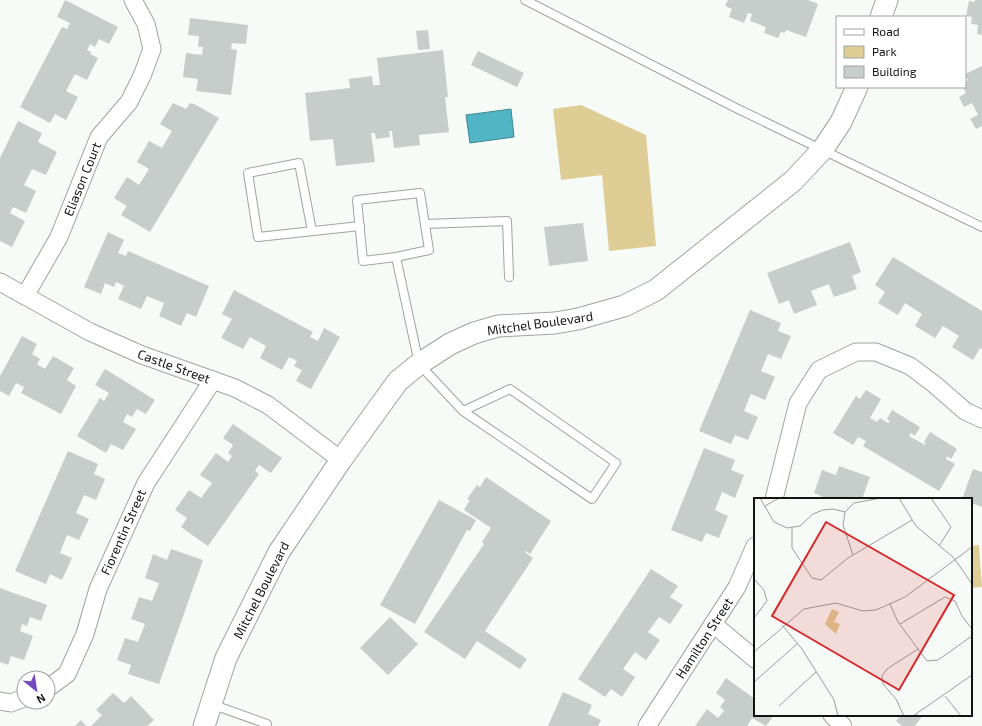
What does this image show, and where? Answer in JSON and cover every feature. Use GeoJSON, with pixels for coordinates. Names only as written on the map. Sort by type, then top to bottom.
{"type":"FeatureCollection","features":[{"type":"Feature","properties":{"kind":"street","name":"Eliason Court"},"geometry":{"type":"LineString","coordinates":[[25,296],[59,237],[99,137],[129,102],[147,63],[152,49],[146,24],[133,0]]}},
{"type":"Feature","properties":{"kind":"street"},"geometry":{"type":"LineString","coordinates":[[881,16],[887,0]]}},
{"type":"Feature","properties":{"kind":"street","name":"Mitchel Boulevard"},"geometry":{"type":"LineString","coordinates":[[204,726],[226,658],[279,552],[341,460],[398,381],[419,364],[450,344],[474,333],[498,326],[578,320],[624,306],[656,290],[793,181],[822,149],[841,122],[857,88]]}},
{"type":"Feature","properties":{"kind":"street","name":"Castle Street"},"geometry":{"type":"LineString","coordinates":[[0,282],[90,332],[142,355],[235,388],[268,405],[341,460]]}},
{"type":"Feature","properties":{"kind":"street"},"geometry":{"type":"LineString","coordinates":[[774,498],[798,402],[819,370],[856,352],[876,352],[910,366],[934,384],[964,410],[982,419]]}},
{"type":"Feature","properties":{"kind":"street","name":"Fiorentin Street"},"geometry":{"type":"LineString","coordinates":[[56,682],[67,674],[85,634],[98,589],[146,483],[212,380]]}},
{"type":"Feature","properties":{"kind":"street","name":"Hamilton Street"},"geometry":{"type":"LineString","coordinates":[[647,726],[737,586],[754,548]]}},
{"type":"Feature","properties":{"kind":"street"},"geometry":{"type":"LineString","coordinates":[[713,624],[754,658]]}},
{"type":"Feature","properties":{"kind":"street"},"geometry":{"type":"LineString","coordinates":[[0,701],[11,703],[16,701]]}},
{"type":"Feature","properties":{"kind":"street"},"geometry":{"type":"LineString","coordinates":[[833,716],[843,726]]}},
{"type":"Feature","properties":{"kind":"lane"},"geometry":{"type":"LineString","coordinates":[[525,0],[736,108],[982,227]]}},
{"type":"Feature","properties":{"kind":"lane"},"geometry":{"type":"LineString","coordinates":[[312,231],[299,163],[248,173],[258,237],[360,226]]}},
{"type":"Feature","properties":{"kind":"lane"},"geometry":{"type":"LineString","coordinates":[[420,193],[425,224],[429,250],[396,257],[363,260],[357,200],[420,193]]}},
{"type":"Feature","properties":{"kind":"lane"},"geometry":{"type":"LineString","coordinates":[[425,224],[507,221],[509,277]]}},
{"type":"Feature","properties":{"kind":"lane"},"geometry":{"type":"LineString","coordinates":[[396,257],[419,364],[463,411],[592,499],[616,463],[510,389],[463,411]]}},
{"type":"Feature","properties":{"kind":"lane"},"geometry":{"type":"LineString","coordinates":[[211,704],[267,724],[266,726]]}},
{"type":"Feature","properties":{"kind":"green space"},"geometry":{"type":"Polygon","coordinates":[[[581,105],[646,135],[656,246],[609,251],[602,175],[561,180],[553,109],[581,105]]]}},
{"type":"Feature","properties":{"kind":"green space"},"geometry":{"type":"Polygon","coordinates":[[[979,545],[982,587],[972,588],[972,546],[979,545]]]}},
{"type":"Feature","properties":{"kind":"water"},"geometry":{"type":"Polygon","coordinates":[[[511,109],[514,137],[470,143],[466,115],[511,109]]]}},
{"type":"Feature","properties":{"kind":"building"},"geometry":{"type":"Polygon","coordinates":[[[65,0],[118,27],[109,44],[99,39],[95,47],[90,44],[87,50],[91,52],[90,54],[98,58],[87,80],[75,74],[66,91],[78,97],[66,120],[55,114],[50,123],[20,107],[62,27],[67,29],[70,23],[57,17],[65,0]]]}},
{"type":"Feature","properties":{"kind":"building"},"geometry":{"type":"Polygon","coordinates":[[[728,0],[808,0],[818,4],[806,37],[786,30],[785,33],[781,32],[778,38],[764,33],[766,27],[750,21],[752,14],[748,13],[744,23],[729,17],[732,9],[725,6],[728,0]]]}},
{"type":"Feature","properties":{"kind":"building"},"geometry":{"type":"Polygon","coordinates":[[[975,0],[982,0],[982,35],[977,34],[978,25],[971,24],[972,17],[966,16],[969,1],[975,2],[975,0]]]}},
{"type":"Feature","properties":{"kind":"building"},"geometry":{"type":"Polygon","coordinates":[[[190,18],[248,25],[246,44],[232,43],[231,49],[237,50],[231,95],[196,91],[198,79],[183,77],[186,53],[202,55],[203,47],[198,47],[199,36],[188,35],[190,18]]]}},
{"type":"Feature","properties":{"kind":"building"},"geometry":{"type":"Polygon","coordinates":[[[428,30],[430,49],[418,50],[416,31],[428,30]]]}},
{"type":"Feature","properties":{"kind":"building"},"geometry":{"type":"Polygon","coordinates":[[[443,50],[448,97],[445,97],[449,132],[419,135],[420,145],[394,148],[392,131],[389,131],[390,137],[376,139],[375,133],[371,133],[375,162],[336,166],[333,139],[310,141],[305,93],[350,88],[349,79],[372,76],[373,85],[380,85],[377,58],[443,50]]]}},
{"type":"Feature","properties":{"kind":"building"},"geometry":{"type":"Polygon","coordinates":[[[478,51],[524,73],[517,87],[471,65],[478,51]]]}},
{"type":"Feature","properties":{"kind":"building"},"geometry":{"type":"Polygon","coordinates":[[[982,66],[982,126],[976,129],[970,119],[978,115],[972,103],[964,107],[959,97],[966,93],[964,88],[966,88],[966,81],[968,80],[966,74],[982,66]]]}},
{"type":"Feature","properties":{"kind":"building"},"geometry":{"type":"Polygon","coordinates":[[[173,103],[186,109],[190,103],[194,104],[219,118],[150,232],[121,215],[127,206],[114,198],[127,177],[139,185],[149,169],[137,162],[149,141],[162,148],[172,131],[160,124],[173,103]]]}},
{"type":"Feature","properties":{"kind":"building"},"geometry":{"type":"Polygon","coordinates":[[[18,121],[42,133],[38,142],[57,152],[46,175],[32,169],[24,185],[36,191],[26,213],[13,207],[10,213],[25,221],[12,247],[0,241],[0,158],[18,121]]]}},
{"type":"Feature","properties":{"kind":"building"},"geometry":{"type":"Polygon","coordinates":[[[583,223],[588,261],[549,266],[544,227],[583,223]]]}},
{"type":"Feature","properties":{"kind":"building"},"geometry":{"type":"Polygon","coordinates":[[[108,232],[124,240],[118,253],[126,256],[128,251],[209,286],[196,317],[187,313],[181,326],[159,316],[164,303],[147,296],[141,309],[118,299],[124,286],[116,282],[114,287],[105,283],[101,294],[84,287],[108,232]]]}},
{"type":"Feature","properties":{"kind":"building"},"geometry":{"type":"Polygon","coordinates":[[[850,242],[861,272],[852,276],[857,289],[834,297],[829,284],[811,291],[817,305],[794,314],[789,300],[779,304],[767,273],[850,242]]]}},
{"type":"Feature","properties":{"kind":"building"},"geometry":{"type":"Polygon","coordinates":[[[893,257],[982,311],[982,349],[980,348],[973,360],[952,347],[959,336],[943,326],[935,338],[915,326],[922,314],[905,303],[898,315],[878,303],[885,292],[875,285],[893,257]]]}},
{"type":"Feature","properties":{"kind":"building"},"geometry":{"type":"Polygon","coordinates":[[[234,290],[313,332],[310,337],[318,341],[324,328],[340,337],[311,389],[296,381],[302,370],[294,366],[297,361],[289,357],[282,370],[260,358],[266,346],[250,337],[243,349],[221,338],[232,319],[222,314],[234,290]]]}},
{"type":"Feature","properties":{"kind":"building"},"geometry":{"type":"Polygon","coordinates":[[[750,310],[781,323],[778,331],[791,336],[781,359],[768,354],[761,371],[775,377],[765,400],[751,394],[744,411],[758,417],[748,440],[735,435],[731,444],[699,431],[750,310]]]}},
{"type":"Feature","properties":{"kind":"building"},"geometry":{"type":"Polygon","coordinates":[[[22,336],[37,344],[32,354],[40,359],[37,364],[45,369],[53,356],[74,368],[67,380],[76,386],[61,414],[21,393],[24,387],[16,383],[9,396],[0,391],[0,376],[22,336]]]}},
{"type":"Feature","properties":{"kind":"building"},"geometry":{"type":"Polygon","coordinates":[[[105,369],[155,400],[146,414],[137,409],[132,417],[127,414],[123,422],[136,429],[123,450],[111,444],[106,453],[77,436],[100,398],[104,401],[109,393],[95,385],[105,369]]]}},
{"type":"Feature","properties":{"kind":"building"},"geometry":{"type":"Polygon","coordinates":[[[866,390],[881,399],[870,418],[877,422],[880,418],[888,423],[890,421],[887,419],[892,410],[920,427],[915,436],[911,433],[909,436],[925,445],[926,444],[924,442],[930,432],[957,449],[951,459],[947,456],[946,459],[955,464],[939,491],[863,446],[866,441],[858,437],[853,445],[833,433],[856,396],[860,399],[866,390]]]}},
{"type":"Feature","properties":{"kind":"building"},"geometry":{"type":"Polygon","coordinates":[[[233,424],[282,458],[271,473],[259,465],[255,471],[259,474],[208,546],[181,527],[187,518],[175,510],[189,490],[201,498],[212,483],[200,475],[216,453],[228,462],[232,456],[228,453],[233,445],[223,438],[233,424]]]}},
{"type":"Feature","properties":{"kind":"building"},"geometry":{"type":"Polygon","coordinates":[[[704,448],[735,460],[731,470],[744,475],[735,498],[722,492],[715,510],[728,516],[719,538],[706,533],[702,542],[671,530],[704,448]]]}},
{"type":"Feature","properties":{"kind":"building"},"geometry":{"type":"Polygon","coordinates":[[[68,451],[98,464],[94,474],[105,479],[96,500],[84,495],[76,513],[89,519],[79,540],[67,535],[60,553],[72,558],[62,580],[50,574],[46,584],[15,571],[68,451]]]}},
{"type":"Feature","properties":{"kind":"building"},"geometry":{"type":"Polygon","coordinates":[[[839,466],[870,477],[862,498],[825,498],[814,493],[822,470],[836,475],[839,466]]]}},
{"type":"Feature","properties":{"kind":"building"},"geometry":{"type":"Polygon","coordinates":[[[973,469],[982,472],[982,507],[972,503],[972,498],[962,498],[973,469]]]}},
{"type":"Feature","properties":{"kind":"building"},"geometry":{"type":"Polygon","coordinates":[[[486,477],[551,521],[530,554],[526,551],[525,552],[533,558],[485,631],[527,659],[520,669],[477,641],[465,659],[424,632],[484,544],[482,542],[491,528],[464,510],[470,500],[467,499],[477,485],[480,487],[486,477]]]}},
{"type":"Feature","properties":{"kind":"building"},"geometry":{"type":"Polygon","coordinates":[[[439,500],[476,520],[470,531],[467,530],[415,624],[380,605],[439,500]]]}},
{"type":"Feature","properties":{"kind":"building"},"geometry":{"type":"Polygon","coordinates":[[[171,549],[203,560],[159,684],[128,674],[131,665],[117,660],[125,638],[138,642],[145,624],[131,619],[139,597],[152,601],[159,583],[145,578],[153,554],[167,560],[171,549]]]}},
{"type":"Feature","properties":{"kind":"building"},"geometry":{"type":"Polygon","coordinates":[[[651,569],[678,586],[670,597],[683,605],[670,624],[659,617],[648,632],[660,640],[646,660],[635,652],[623,669],[635,677],[622,697],[611,689],[605,697],[578,679],[651,569]]]}},
{"type":"Feature","properties":{"kind":"building"},"geometry":{"type":"Polygon","coordinates":[[[0,588],[47,605],[41,621],[30,617],[27,626],[22,624],[20,631],[33,636],[24,660],[11,656],[8,665],[0,662],[0,588]]]}},
{"type":"Feature","properties":{"kind":"building"},"geometry":{"type":"Polygon","coordinates":[[[390,617],[418,644],[388,675],[360,648],[390,617]]]}},
{"type":"Feature","properties":{"kind":"building"},"geometry":{"type":"Polygon","coordinates":[[[726,678],[754,698],[754,716],[773,716],[766,726],[752,718],[747,726],[695,726],[707,709],[718,718],[724,711],[720,707],[725,700],[716,693],[726,678]]]}},
{"type":"Feature","properties":{"kind":"building"},"geometry":{"type":"Polygon","coordinates":[[[563,692],[592,705],[588,714],[601,720],[598,726],[548,726],[563,692]]]}},
{"type":"Feature","properties":{"kind":"building"},"geometry":{"type":"Polygon","coordinates":[[[113,693],[124,703],[131,696],[154,720],[147,726],[91,726],[102,715],[96,710],[113,693]]]}},
{"type":"Feature","properties":{"kind":"building"},"geometry":{"type":"Polygon","coordinates":[[[900,716],[922,716],[915,726],[902,726],[896,721],[900,716]]]}},
{"type":"Feature","properties":{"kind":"building"},"geometry":{"type":"Polygon","coordinates":[[[81,720],[86,726],[75,726],[81,720]]]}}]}
